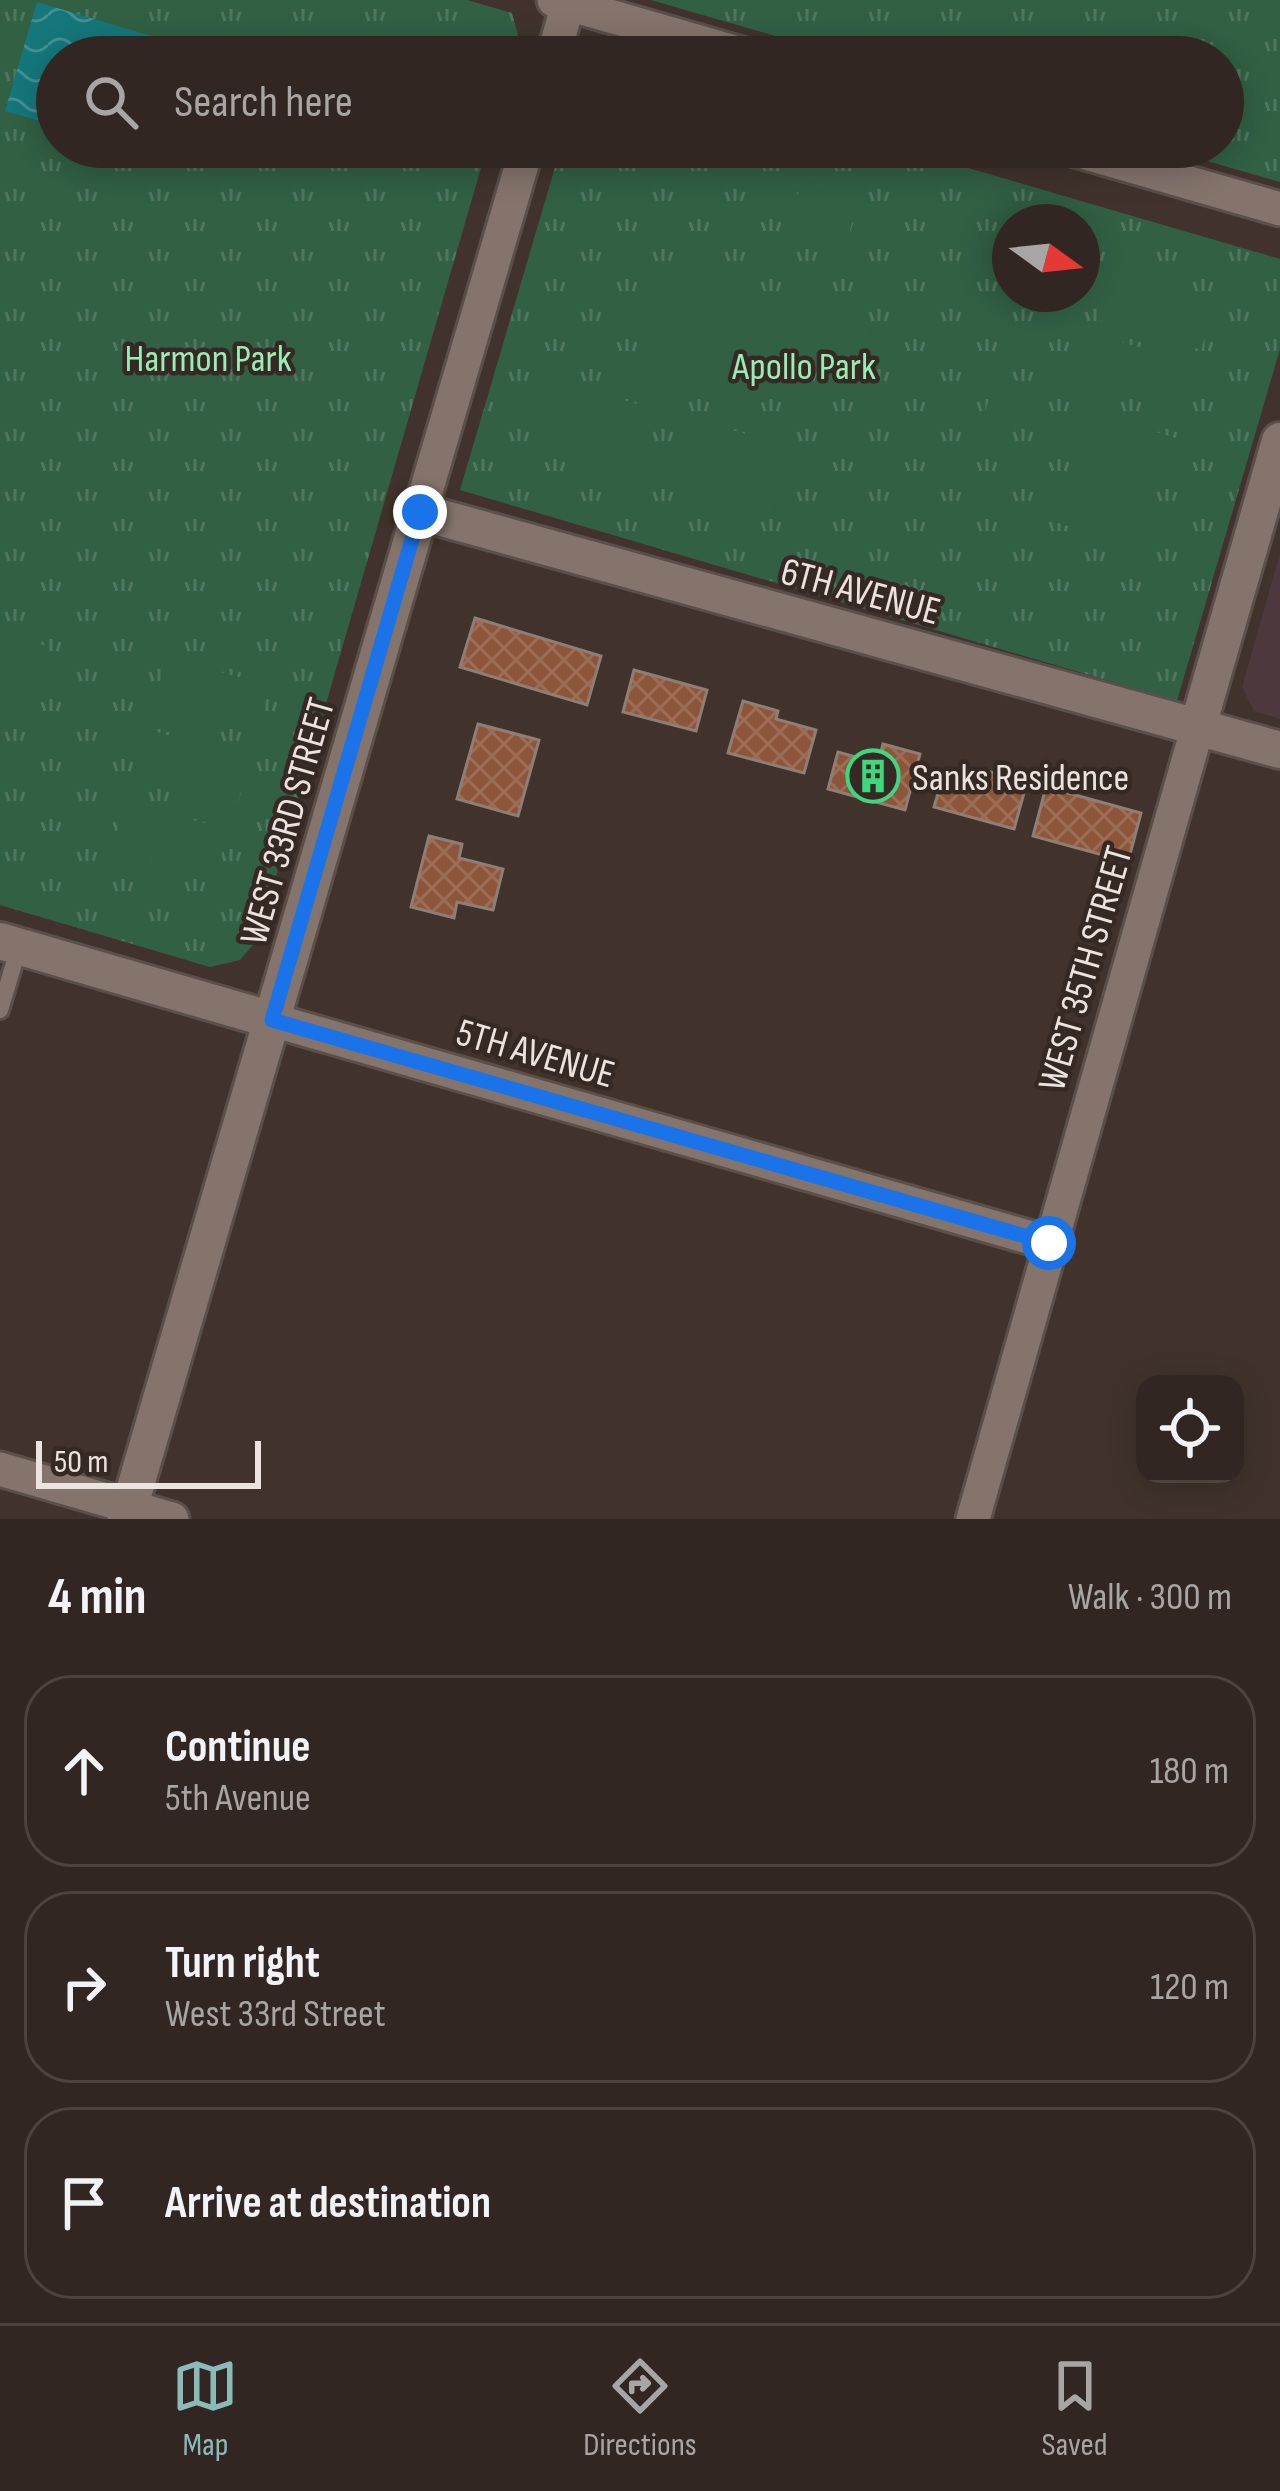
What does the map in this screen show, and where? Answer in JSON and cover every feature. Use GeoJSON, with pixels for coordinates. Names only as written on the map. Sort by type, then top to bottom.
{"type":"FeatureCollection","features":[{"type":"Feature","properties":{"kind":"street"},"geometry":{"type":"LineString","coordinates":[[557,36],[563,1],[681,36]]}},
{"type":"Feature","properties":{"kind":"street","name":"WEST 33RD STREET"},"geometry":{"type":"LineString","coordinates":[[128,1513],[520,168]]}},
{"type":"Feature","properties":{"kind":"street"},"geometry":{"type":"LineString","coordinates":[[1137,168],[1280,209]]}},
{"type":"Feature","properties":{"kind":"street","name":"WEST 35TH STREET"},"geometry":{"type":"LineString","coordinates":[[973,1519],[1280,440]]}},
{"type":"Feature","properties":{"kind":"street","name":"6TH AVENUE"},"geometry":{"type":"LineString","coordinates":[[420,512],[1280,750]]}},
{"type":"Feature","properties":{"kind":"street","name":"5TH AVENUE"},"geometry":{"type":"LineString","coordinates":[[9,944],[1049,1243]]}},
{"type":"Feature","properties":{"kind":"street"},"geometry":{"type":"LineString","coordinates":[[0,1469],[128,1513],[172,1519]]}},
{"type":"Feature","properties":{"kind":"lane"},"geometry":{"type":"LineString","coordinates":[[0,1010],[9,944]]}},
{"type":"Feature","properties":{"kind":"shaded area"},"geometry":{"type":"Polygon","coordinates":[[[1280,553],[1280,719],[1254,711],[1242,687],[1280,553]]]}},
{"type":"Feature","properties":{"kind":"green space","name":"Harmon Park"},"geometry":{"type":"Polygon","coordinates":[[[0,0],[467,0],[512,13],[518,36],[36,36],[36,168],[481,168],[258,939],[240,960],[210,967],[0,905],[0,0]]]}},
{"type":"Feature","properties":{"kind":"green space"},"geometry":{"type":"Polygon","coordinates":[[[651,0],[1280,0],[1280,182],[1232,168],[1244,168],[1244,36],[775,36],[651,0]]]}},
{"type":"Feature","properties":{"kind":"green space","name":"Apollo Park"},"geometry":{"type":"Polygon","coordinates":[[[555,168],[968,168],[1091,204],[992,204],[992,312],[1100,312],[1100,206],[1280,259],[1280,349],[1177,701],[460,490],[555,168]]]}},
{"type":"Feature","properties":{"kind":"green space"},"geometry":{"type":"Polygon","coordinates":[[[802,179],[829,187],[812,246],[785,238],[802,179]]]}},
{"type":"Feature","properties":{"kind":"green space"},"geometry":{"type":"Polygon","coordinates":[[[832,188],[860,195],[843,254],[815,246],[832,188]]]}},
{"type":"Feature","properties":{"kind":"green space"},"geometry":{"type":"Polygon","coordinates":[[[688,269],[873,322],[868,345],[746,411],[642,382],[638,344],[642,316],[658,293],[688,269]]]}},
{"type":"Feature","properties":{"kind":"green space"},"geometry":{"type":"Polygon","coordinates":[[[1112,272],[1215,302],[1201,350],[1098,320],[1112,272]]]}},
{"type":"Feature","properties":{"kind":"green space"},"geometry":{"type":"Polygon","coordinates":[[[1094,334],[1197,364],[1183,412],[1080,382],[1094,334]]]}},
{"type":"Feature","properties":{"kind":"green space"},"geometry":{"type":"Polygon","coordinates":[[[996,375],[1024,383],[1007,442],[979,433],[996,375]]]}},
{"type":"Feature","properties":{"kind":"green space"},"geometry":{"type":"Polygon","coordinates":[[[548,379],[659,410],[640,478],[529,446],[548,379]]]}},
{"type":"Feature","properties":{"kind":"green space"},"geometry":{"type":"Polygon","coordinates":[[[1073,408],[1176,438],[1162,486],[1059,456],[1073,408]]]}},
{"type":"Feature","properties":{"kind":"green space"},"geometry":{"type":"Polygon","coordinates":[[[682,415],[793,448],[772,518],[660,484],[682,415]]]}},
{"type":"Feature","properties":{"kind":"green space"},"geometry":{"type":"Polygon","coordinates":[[[1054,470],[1157,500],[1143,547],[1040,518],[1054,470]]]}},
{"type":"Feature","properties":{"kind":"green space"},"geometry":{"type":"Polygon","coordinates":[[[0,633],[49,647],[36,695],[0,685],[0,633]]]}},
{"type":"Feature","properties":{"kind":"green space"},"geometry":{"type":"Polygon","coordinates":[[[167,657],[270,686],[257,734],[153,706],[167,657]]]}},
{"type":"Feature","properties":{"kind":"green space"},"geometry":{"type":"Polygon","coordinates":[[[146,729],[250,758],[237,807],[133,778],[146,729]]]}},
{"type":"Feature","properties":{"kind":"green space"},"geometry":{"type":"Polygon","coordinates":[[[125,801],[229,830],[215,878],[112,850],[125,801]]]}},
{"type":"Feature","properties":{"kind":"water"},"geometry":{"type":"Polygon","coordinates":[[[37,2],[151,36],[36,36],[36,120],[5,111],[37,2]]]}},
{"type":"Feature","properties":{"kind":"building"},"geometry":{"type":"Polygon","coordinates":[[[475,618],[601,656],[587,705],[460,667],[475,618]]]}},
{"type":"Feature","properties":{"kind":"building"},"geometry":{"type":"Polygon","coordinates":[[[634,670],[707,690],[696,731],[623,712],[634,670]]]}},
{"type":"Feature","properties":{"kind":"building"},"geometry":{"type":"Polygon","coordinates":[[[743,701],[778,711],[776,719],[816,730],[804,773],[728,753],[743,701]]]}},
{"type":"Feature","properties":{"kind":"building"},"geometry":{"type":"Polygon","coordinates":[[[478,724],[539,740],[518,816],[457,799],[478,724]]]}},
{"type":"Feature","properties":{"kind":"building","name":"Sanks Residence"},"geometry":{"type":"Polygon","coordinates":[[[883,744],[920,754],[905,810],[828,789],[838,752],[878,763],[883,744]]]}},
{"type":"Feature","properties":{"kind":"building"},"geometry":{"type":"Polygon","coordinates":[[[980,769],[1027,782],[1014,829],[934,807],[945,770],[977,779],[980,769]]]}},
{"type":"Feature","properties":{"kind":"building"},"geometry":{"type":"Polygon","coordinates":[[[1046,787],[1141,813],[1128,862],[1033,836],[1046,787]]]}},
{"type":"Feature","properties":{"kind":"building"},"geometry":{"type":"Polygon","coordinates":[[[429,836],[462,844],[459,858],[503,869],[493,910],[457,902],[454,918],[411,907],[429,836]]]}},
{"type":"Feature","properties":{"kind":"place","name":"Sanks Residence"},"geometry":{"type":"Point","coordinates":[873,776]}},
{"type":"Feature","properties":{"kind":"route"},"geometry":{"type":"LineString","coordinates":[[420,512],[272,1020],[1049,1243]]}}]}
